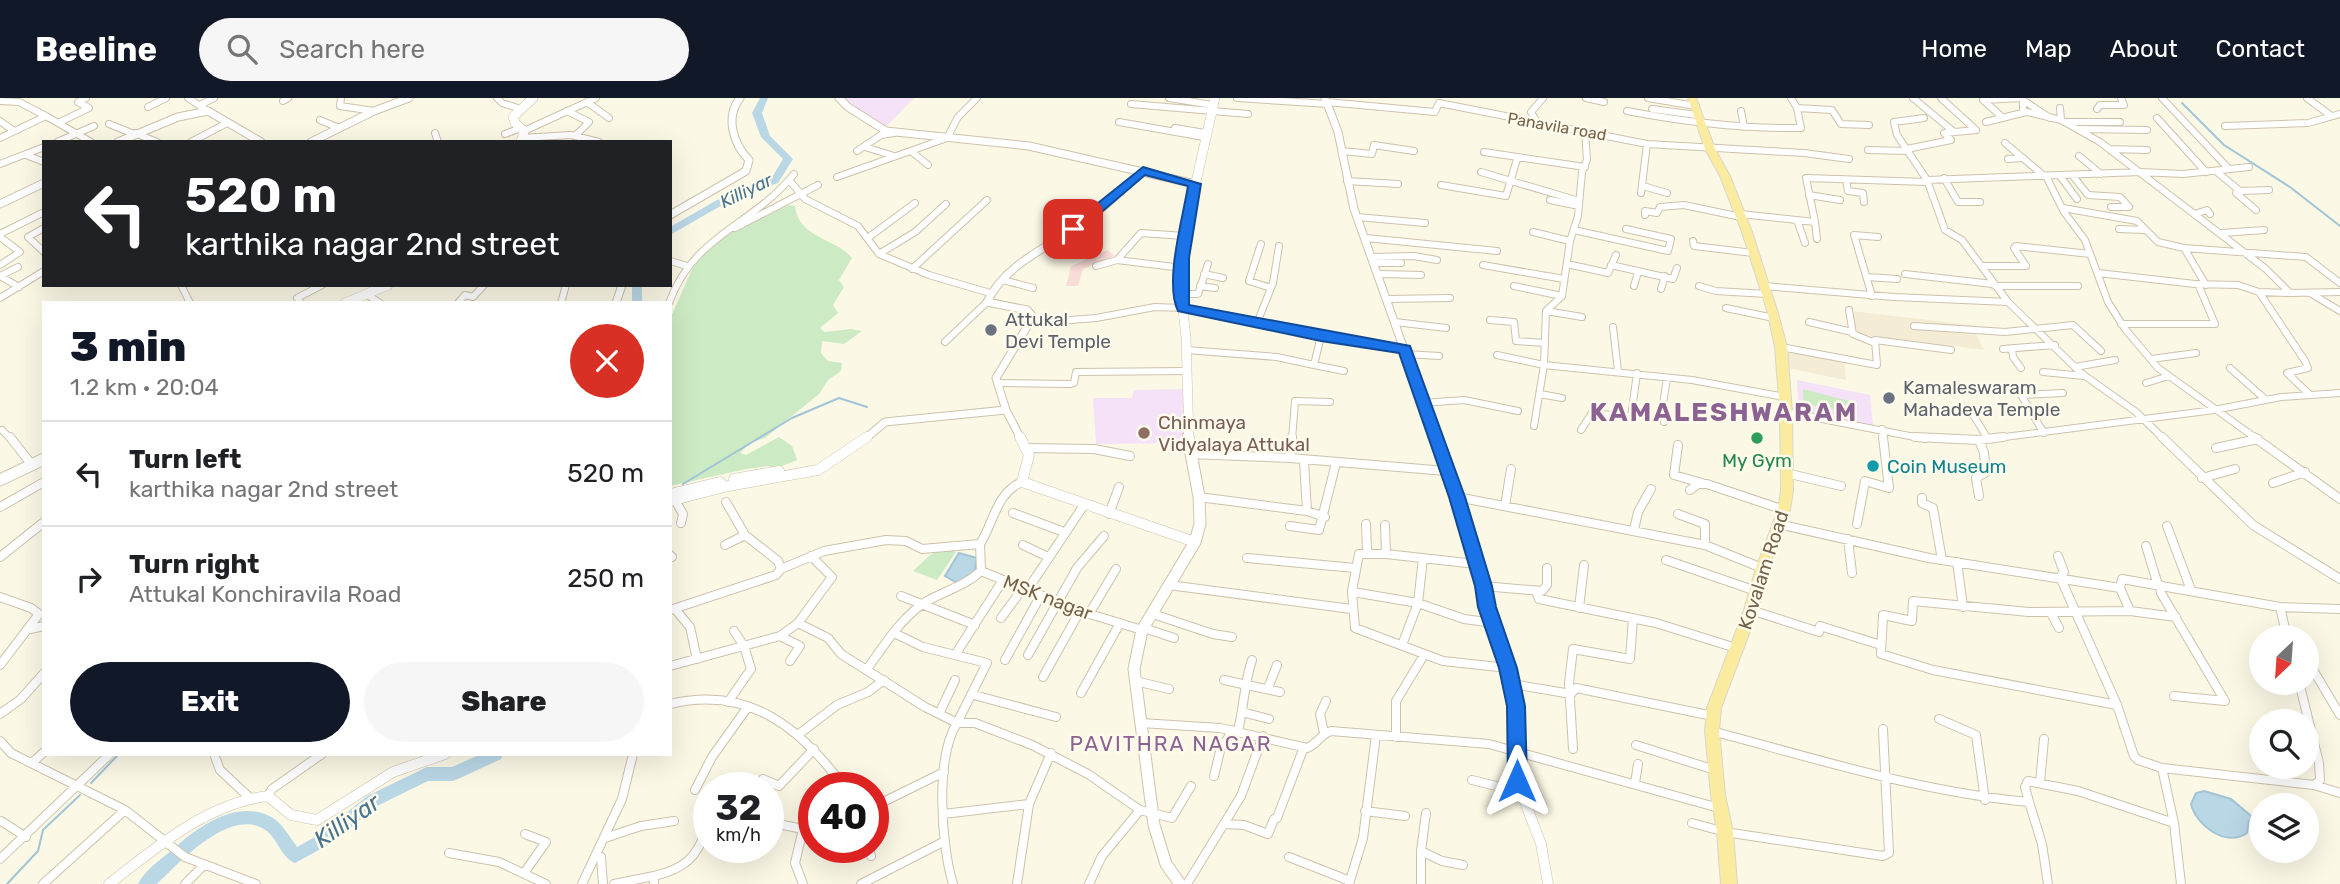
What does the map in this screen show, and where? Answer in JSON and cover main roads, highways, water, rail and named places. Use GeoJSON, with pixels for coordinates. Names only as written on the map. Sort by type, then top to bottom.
{"type":"FeatureCollection","features":[{"type":"Feature","properties":{"kind":"main road"},"geometry":{"type":"LineString","coordinates":[[522,135],[512,118],[533,98]]}},
{"type":"Feature","properties":{"kind":"main road"},"geometry":{"type":"LineString","coordinates":[[1180,884],[1166,864],[1152,814],[1135,681],[1136,651],[1143,629],[1195,542],[1200,524],[1199,497],[1190,454],[1181,294],[1185,236],[1213,105]]}},
{"type":"Feature","properties":{"kind":"main road","name":"Kovalam Road"},"geometry":{"type":"LineString","coordinates":[[1696,111],[1710,149],[1725,176],[1766,290],[1781,347],[1786,412],[1784,510],[1713,717],[1712,731],[1729,884]]}},
{"type":"Feature","properties":{"kind":"main road"},"geometry":{"type":"LineString","coordinates":[[349,301],[382,287]]}},
{"type":"Feature","properties":{"kind":"main road"},"geometry":{"type":"LineString","coordinates":[[0,480],[40,463]]}},
{"type":"Feature","properties":{"kind":"water"},"geometry":{"type":"Polygon","coordinates":[[[959,553],[977,558],[974,574],[959,584],[945,576],[959,553]]]}},
{"type":"Feature","properties":{"kind":"water"},"geometry":{"type":"Polygon","coordinates":[[[2204,791],[2231,799],[2249,814],[2247,833],[2230,838],[2205,826],[2191,804],[2196,793],[2204,791]]]}},
{"type":"Feature","properties":{"kind":"waterway","name":"Killiyar"},"geometry":{"type":"LineString","coordinates":[[672,231],[720,202],[775,181],[788,159],[766,137],[757,113],[764,98]]}},
{"type":"Feature","properties":{"kind":"waterway"},"geometry":{"type":"LineString","coordinates":[[2182,103],[2224,145],[2290,187],[2340,226]]}},
{"type":"Feature","properties":{"kind":"waterway","name":"Killiyar"},"geometry":{"type":"LineString","coordinates":[[637,287],[637,301]]}},
{"type":"Feature","properties":{"kind":"waterway"},"geometry":{"type":"LineString","coordinates":[[683,484],[792,418],[839,398],[867,407]]}},
{"type":"Feature","properties":{"kind":"waterway"},"geometry":{"type":"LineString","coordinates":[[91,783],[117,756]]}},
{"type":"Feature","properties":{"kind":"waterway","name":"Killiyar"},"geometry":{"type":"LineString","coordinates":[[146,884],[201,836],[234,819],[250,818],[266,822],[295,856],[327,838],[372,801],[427,774],[453,774],[492,756]]}},
{"type":"Feature","properties":{"kind":"waterway"},"geometry":{"type":"LineString","coordinates":[[7,884],[38,851],[43,830],[80,795]]}},
{"type":"Feature","properties":{"kind":"place","name":"Attukal Devi Temple"},"geometry":{"type":"Point","coordinates":[991,330]}},
{"type":"Feature","properties":{"kind":"place","name":"Kamaleswaram Mahadeva Temple"},"geometry":{"type":"Point","coordinates":[1889,398]}},
{"type":"Feature","properties":{"kind":"place","name":"Chinmaya Vidyalaya Attukal"},"geometry":{"type":"Point","coordinates":[1144,433]}},
{"type":"Feature","properties":{"kind":"place","name":"My Gym"},"geometry":{"type":"Point","coordinates":[1757,438]}},
{"type":"Feature","properties":{"kind":"place","name":"Coin Museum"},"geometry":{"type":"Point","coordinates":[1873,466]}},
{"type":"Feature","properties":{"kind":"district","name":"KAMALESHWARAM"},"geometry":{"type":"Point","coordinates":[1724,412]}},
{"type":"Feature","properties":{"kind":"district","name":"PAVITHRA NAGAR"},"geometry":{"type":"Point","coordinates":[1171,744]}}]}
